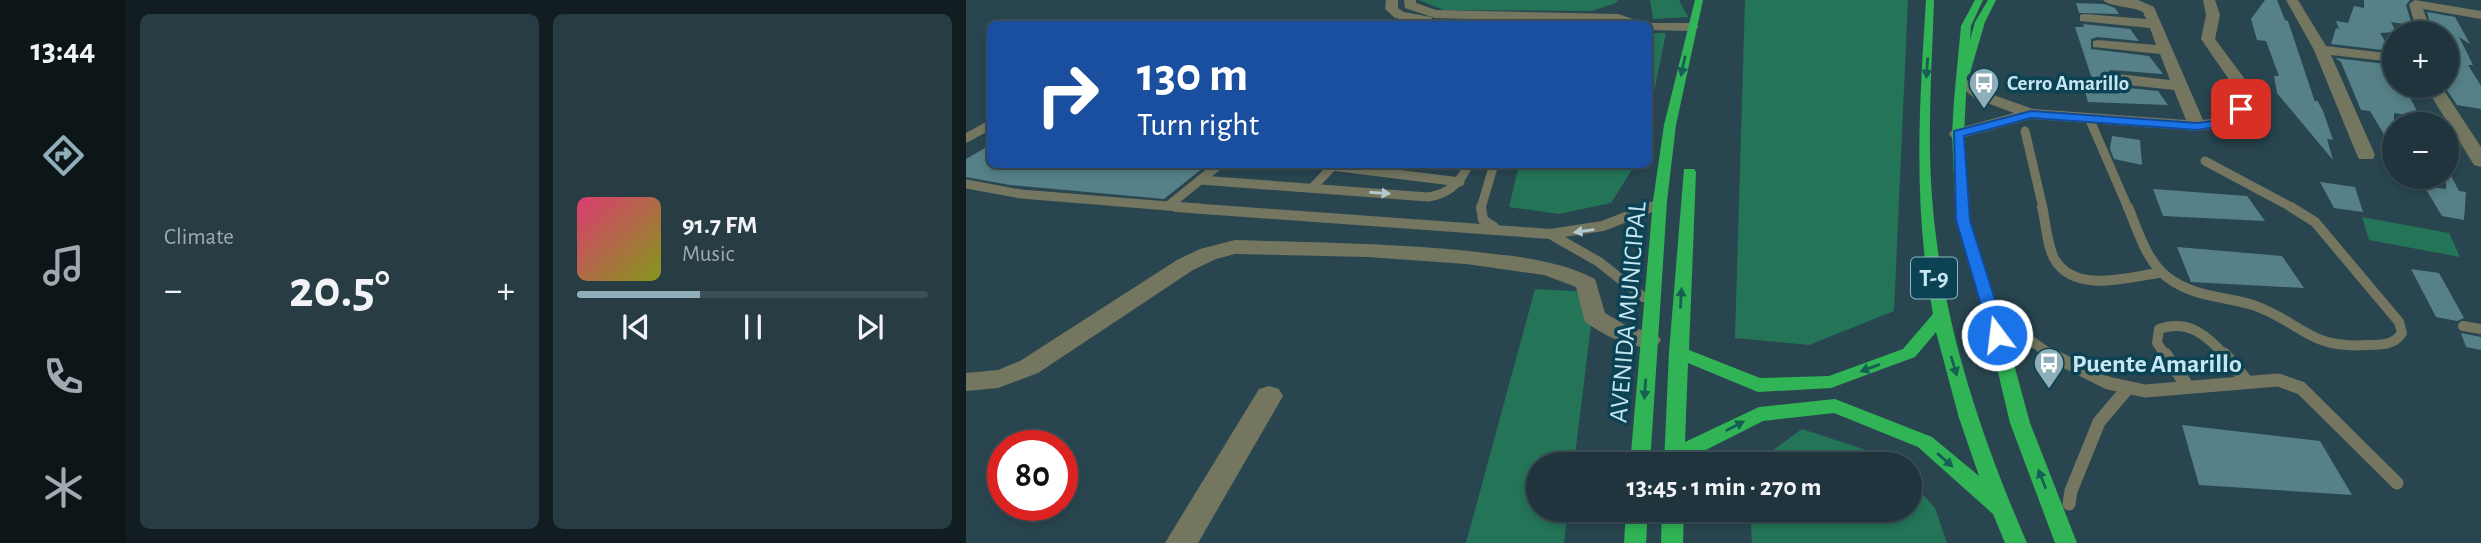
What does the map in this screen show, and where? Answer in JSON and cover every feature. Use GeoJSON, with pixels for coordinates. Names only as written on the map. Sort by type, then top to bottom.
{"type":"FeatureCollection","features":[{"type":"Feature","properties":{"kind":"main road","name":"AVENIDA MUNICIPAL"},"geometry":{"type":"LineString","coordinates":[[1641,452],[1660,201],[1670,125],[1699,0]]}},
{"type":"Feature","properties":{"kind":"main road","name":"T-9"},"geometry":{"type":"LineString","coordinates":[[1930,0],[1925,108],[1926,198],[1932,262],[1947,343],[1999,507],[2016,543]]}},
{"type":"Feature","properties":{"kind":"main road"},"geometry":{"type":"LineString","coordinates":[[1964,79],[1966,26],[1979,0]]}},
{"type":"Feature","properties":{"kind":"main road","name":"T-9"},"geometry":{"type":"LineString","coordinates":[[1992,0],[1980,22],[1964,79],[1958,134],[1963,220],[1992,313],[2020,424],[2065,540]]}},
{"type":"Feature","properties":{"kind":"main road","name":"AVENIDA MUNICIPAL"},"geometry":{"type":"LineString","coordinates":[[1674,452],[1690,155]]}},
{"type":"Feature","properties":{"kind":"main road"},"geometry":{"type":"LineString","coordinates":[[1678,352],[1758,385],[1831,382],[1909,353],[1942,314]]}},
{"type":"Feature","properties":{"kind":"main road"},"geometry":{"type":"LineString","coordinates":[[1690,452],[1759,414],[1835,406],[1925,442],[1999,507]]}},
{"type":"Feature","properties":{"kind":"main road"},"geometry":{"type":"LineString","coordinates":[[1634,543],[1636,522]]}},
{"type":"Feature","properties":{"kind":"main road"},"geometry":{"type":"LineString","coordinates":[[1672,543],[1673,522]]}},
{"type":"Feature","properties":{"kind":"street"},"geometry":{"type":"LineString","coordinates":[[1392,0],[1391,9],[1400,15],[1421,19],[1469,21]]}},
{"type":"Feature","properties":{"kind":"street"},"geometry":{"type":"LineString","coordinates":[[1410,0],[1410,5],[1418,10],[1435,14],[1618,18],[1628,21]]}},
{"type":"Feature","properties":{"kind":"street"},"geometry":{"type":"LineString","coordinates":[[1964,79],[1993,101],[2031,114],[2197,126],[2230,122],[2241,109],[2236,78],[2208,39],[2213,15],[2209,0]]}},
{"type":"Feature","properties":{"kind":"street"},"geometry":{"type":"LineString","coordinates":[[2292,0],[2320,50],[2366,155]]}},
{"type":"Feature","properties":{"kind":"street"},"geometry":{"type":"LineString","coordinates":[[2109,1],[2143,5],[2149,10],[2197,126]]}},
{"type":"Feature","properties":{"kind":"street"},"geometry":{"type":"LineString","coordinates":[[2413,2],[2481,15]]}},
{"type":"Feature","properties":{"kind":"street"},"geometry":{"type":"LineString","coordinates":[[2413,2],[2420,21]]}},
{"type":"Feature","properties":{"kind":"street"},"geometry":{"type":"LineString","coordinates":[[2448,10],[2481,27]]}},
{"type":"Feature","properties":{"kind":"street"},"geometry":{"type":"LineString","coordinates":[[2085,18],[2153,24]]}},
{"type":"Feature","properties":{"kind":"street"},"geometry":{"type":"LineString","coordinates":[[1652,26],[1692,27]]}},
{"type":"Feature","properties":{"kind":"street"},"geometry":{"type":"LineString","coordinates":[[2098,44],[2164,50]]}},
{"type":"Feature","properties":{"kind":"street"},"geometry":{"type":"LineString","coordinates":[[2320,50],[2382,57]]}},
{"type":"Feature","properties":{"kind":"street"},"geometry":{"type":"LineString","coordinates":[[2110,78],[2180,86]]}},
{"type":"Feature","properties":{"kind":"street"},"geometry":{"type":"LineString","coordinates":[[2441,98],[2481,160]]}},
{"type":"Feature","properties":{"kind":"street"},"geometry":{"type":"LineString","coordinates":[[1958,134],[2031,114]]}},
{"type":"Feature","properties":{"kind":"street"},"geometry":{"type":"LineString","coordinates":[[966,382],[981,383],[1005,378],[1029,367],[1185,265],[1208,254],[1235,247],[1444,254],[1550,269],[1571,275],[1587,284],[1594,317],[1605,326],[1648,340]]}},
{"type":"Feature","properties":{"kind":"street"},"geometry":{"type":"LineString","coordinates":[[1181,543],[1269,396]]}},
{"type":"Feature","properties":{"kind":"lane"},"geometry":{"type":"LineString","coordinates":[[2089,118],[2150,258],[2160,273],[2194,291],[2225,301],[2251,305],[2323,345],[2349,348],[2390,344],[2399,339],[2402,333],[2399,323],[2315,222],[2269,193],[2205,161]]}},
{"type":"Feature","properties":{"kind":"lane"},"geometry":{"type":"LineString","coordinates":[[966,138],[987,127]]}},
{"type":"Feature","properties":{"kind":"lane"},"geometry":{"type":"LineString","coordinates":[[2025,131],[2054,259],[2060,268],[2078,278],[2092,281],[2160,273]]}},
{"type":"Feature","properties":{"kind":"lane"},"geometry":{"type":"LineString","coordinates":[[1168,206],[1215,168]]}},
{"type":"Feature","properties":{"kind":"lane"},"geometry":{"type":"LineString","coordinates":[[1312,188],[1331,168]]}},
{"type":"Feature","properties":{"kind":"lane"},"geometry":{"type":"LineString","coordinates":[[1356,168],[1460,182]]}},
{"type":"Feature","properties":{"kind":"lane"},"geometry":{"type":"LineString","coordinates":[[1200,180],[1428,197],[1439,196],[1460,182],[1467,168]]}},
{"type":"Feature","properties":{"kind":"lane"},"geometry":{"type":"LineString","coordinates":[[1493,168],[1480,211],[1483,220],[1497,229]]}},
{"type":"Feature","properties":{"kind":"lane"},"geometry":{"type":"LineString","coordinates":[[966,184],[1021,194],[1550,234],[1593,230],[1632,218],[1660,201]]}},
{"type":"Feature","properties":{"kind":"lane"},"geometry":{"type":"LineString","coordinates":[[1550,234],[1587,253],[1621,276],[1651,304]]}},
{"type":"Feature","properties":{"kind":"lane"},"geometry":{"type":"LineString","coordinates":[[1992,313],[2050,355],[2074,368],[2127,389],[2146,391],[2278,380],[2301,388],[2397,483]]}},
{"type":"Feature","properties":{"kind":"lane"},"geometry":{"type":"LineString","coordinates":[[2188,387],[2157,343],[2159,329],[2168,324],[2179,324],[2202,333],[2247,382]]}},
{"type":"Feature","properties":{"kind":"lane"},"geometry":{"type":"LineString","coordinates":[[2463,326],[2481,329]]}},
{"type":"Feature","properties":{"kind":"lane"},"geometry":{"type":"LineString","coordinates":[[2065,540],[2071,491],[2087,449],[2099,422],[2127,389]]}},
{"type":"Feature","properties":{"kind":"green space"},"geometry":{"type":"Polygon","coordinates":[[[1419,0],[1618,0],[1592,11],[1444,10],[1419,0]]]}},
{"type":"Feature","properties":{"kind":"green space"},"geometry":{"type":"Polygon","coordinates":[[[1650,0],[1679,0],[1688,17],[1653,19],[1650,0]]]}},
{"type":"Feature","properties":{"kind":"green space"},"geometry":{"type":"Polygon","coordinates":[[[1745,0],[1908,0],[1894,311],[1809,345],[1735,338],[1745,0]]]}},
{"type":"Feature","properties":{"kind":"green space"},"geometry":{"type":"Polygon","coordinates":[[[1652,33],[1666,33],[1652,102],[1652,33]]]}},
{"type":"Feature","properties":{"kind":"green space"},"geometry":{"type":"Polygon","coordinates":[[[1518,168],[1633,168],[1611,203],[1559,214],[1509,207],[1518,168]]]}},
{"type":"Feature","properties":{"kind":"green space"},"geometry":{"type":"Polygon","coordinates":[[[2362,217],[2449,233],[2460,257],[2369,240],[2362,217]]]}},
{"type":"Feature","properties":{"kind":"green space"},"geometry":{"type":"Polygon","coordinates":[[[1535,289],[1595,292],[1575,452],[1526,452],[1526,522],[1566,522],[1564,543],[1466,543],[1535,289]]]}},
{"type":"Feature","properties":{"kind":"green space"},"geometry":{"type":"Polygon","coordinates":[[[1802,429],[1872,452],[1770,452],[1802,429]]]}},
{"type":"Feature","properties":{"kind":"green space"},"geometry":{"type":"Polygon","coordinates":[[[1922,494],[1935,508],[1947,543],[1752,543],[1751,522],[1922,522],[1922,494]]]}},
{"type":"Feature","properties":{"kind":"building"},"geometry":{"type":"Polygon","coordinates":[[[2265,0],[2277,0],[2285,20],[2288,21],[2315,102],[2317,100],[2323,111],[2333,140],[2327,139],[2333,160],[2277,93],[2274,76],[2279,76],[2266,41],[2257,40],[2251,19],[2265,0]]]}},
{"type":"Feature","properties":{"kind":"building"},"geometry":{"type":"Polygon","coordinates":[[[2364,0],[2410,0],[2406,5],[2411,21],[2382,21],[2382,50],[2331,44],[2336,28],[2339,29],[2336,21],[2348,23],[2354,6],[2364,8],[2364,0]]]}},
{"type":"Feature","properties":{"kind":"building"},"geometry":{"type":"Polygon","coordinates":[[[2076,3],[2104,4],[2115,8],[2119,14],[2079,13],[2076,3]]]}},
{"type":"Feature","properties":{"kind":"building"},"geometry":{"type":"Polygon","coordinates":[[[2427,12],[2455,17],[2457,21],[2429,21],[2427,12]]]}},
{"type":"Feature","properties":{"kind":"building"},"geometry":{"type":"Polygon","coordinates":[[[2083,24],[2130,29],[2139,41],[2097,37],[2091,39],[2091,49],[2149,56],[2163,74],[2110,70],[2100,79],[2110,86],[2158,91],[2168,105],[2088,102],[2083,85],[2094,85],[2075,27],[2084,27],[2083,24]]]}},
{"type":"Feature","properties":{"kind":"building"},"geometry":{"type":"Polygon","coordinates":[[[2459,24],[2470,44],[2459,37],[2459,24]]]}},
{"type":"Feature","properties":{"kind":"building"},"geometry":{"type":"Polygon","coordinates":[[[2459,37],[2473,65],[2468,65],[2481,86],[2481,109],[2457,105],[2452,98],[2459,98],[2459,37]]]}},
{"type":"Feature","properties":{"kind":"building"},"geometry":{"type":"Polygon","coordinates":[[[2335,58],[2382,64],[2382,98],[2410,98],[2417,112],[2382,112],[2382,131],[2370,111],[2361,110],[2341,62],[2335,58]]]}},
{"type":"Feature","properties":{"kind":"building"},"geometry":{"type":"Polygon","coordinates":[[[2112,136],[2140,140],[2142,165],[2114,159],[2110,149],[2112,136]]]}},
{"type":"Feature","properties":{"kind":"building"},"geometry":{"type":"Polygon","coordinates":[[[987,147],[987,168],[1203,168],[1164,199],[1010,185],[966,177],[966,159],[987,147]]]}},
{"type":"Feature","properties":{"kind":"building"},"geometry":{"type":"Polygon","coordinates":[[[2320,182],[2355,187],[2363,212],[2334,208],[2320,182]]]}},
{"type":"Feature","properties":{"kind":"building"},"geometry":{"type":"Polygon","coordinates":[[[2153,189],[2247,196],[2265,221],[2163,216],[2153,189]]]}},
{"type":"Feature","properties":{"kind":"building"},"geometry":{"type":"Polygon","coordinates":[[[2426,189],[2458,189],[2466,192],[2464,220],[2442,216],[2426,189]]]}},
{"type":"Feature","properties":{"kind":"building"},"geometry":{"type":"Polygon","coordinates":[[[2177,247],[2282,256],[2304,288],[2191,282],[2177,247]]]}},
{"type":"Feature","properties":{"kind":"building"},"geometry":{"type":"Polygon","coordinates":[[[2411,269],[2439,273],[2464,318],[2457,321],[2436,317],[2411,269]]]}},
{"type":"Feature","properties":{"kind":"building"},"geometry":{"type":"Polygon","coordinates":[[[2461,333],[2481,337],[2481,350],[2466,347],[2461,333]]]}},
{"type":"Feature","properties":{"kind":"building"},"geometry":{"type":"Polygon","coordinates":[[[2182,425],[2320,441],[2352,495],[2199,485],[2182,425]]]}},
{"type":"Feature","properties":{"kind":"traffic: fast"},"geometry":{"type":"LineString","coordinates":[[1641,452],[1660,201],[1670,125],[1699,0]]}},
{"type":"Feature","properties":{"kind":"traffic: fast"},"geometry":{"type":"LineString","coordinates":[[1930,0],[1924,148],[1929,242],[1944,330],[1968,418],[2016,543]]}},
{"type":"Feature","properties":{"kind":"traffic: fast"},"geometry":{"type":"LineString","coordinates":[[1979,0],[1966,26],[1960,100],[1958,134],[1963,220],[1992,313],[2020,423],[2066,543]]}},
{"type":"Feature","properties":{"kind":"traffic: fast"},"geometry":{"type":"LineString","coordinates":[[1965,73],[1980,22],[1992,0]]}},
{"type":"Feature","properties":{"kind":"traffic: fast"},"geometry":{"type":"LineString","coordinates":[[1675,452],[1689,172]]}},
{"type":"Feature","properties":{"kind":"traffic: fast"},"geometry":{"type":"LineString","coordinates":[[1678,352],[1758,385],[1831,382],[1909,353],[1942,314]]}},
{"type":"Feature","properties":{"kind":"traffic: fast"},"geometry":{"type":"LineString","coordinates":[[1684,452],[1759,414],[1835,406],[1925,442],[1999,507]]}},
{"type":"Feature","properties":{"kind":"traffic: fast"},"geometry":{"type":"LineString","coordinates":[[1635,543],[1636,522]]}},
{"type":"Feature","properties":{"kind":"traffic: fast"},"geometry":{"type":"LineString","coordinates":[[1672,543],[1673,522]]}},
{"type":"Feature","properties":{"kind":"place","name":"Cerro Amarillo"},"geometry":{"type":"Point","coordinates":[1984,110]}},
{"type":"Feature","properties":{"kind":"place","name":"Puente Amarillo"},"geometry":{"type":"Point","coordinates":[2049,390]}},
{"type":"Feature","properties":{"kind":"route"},"geometry":{"type":"LineString","coordinates":[[1997,335],[1963,220],[1958,134],[2031,114],[2197,126],[2230,122],[2241,109]]}}]}
